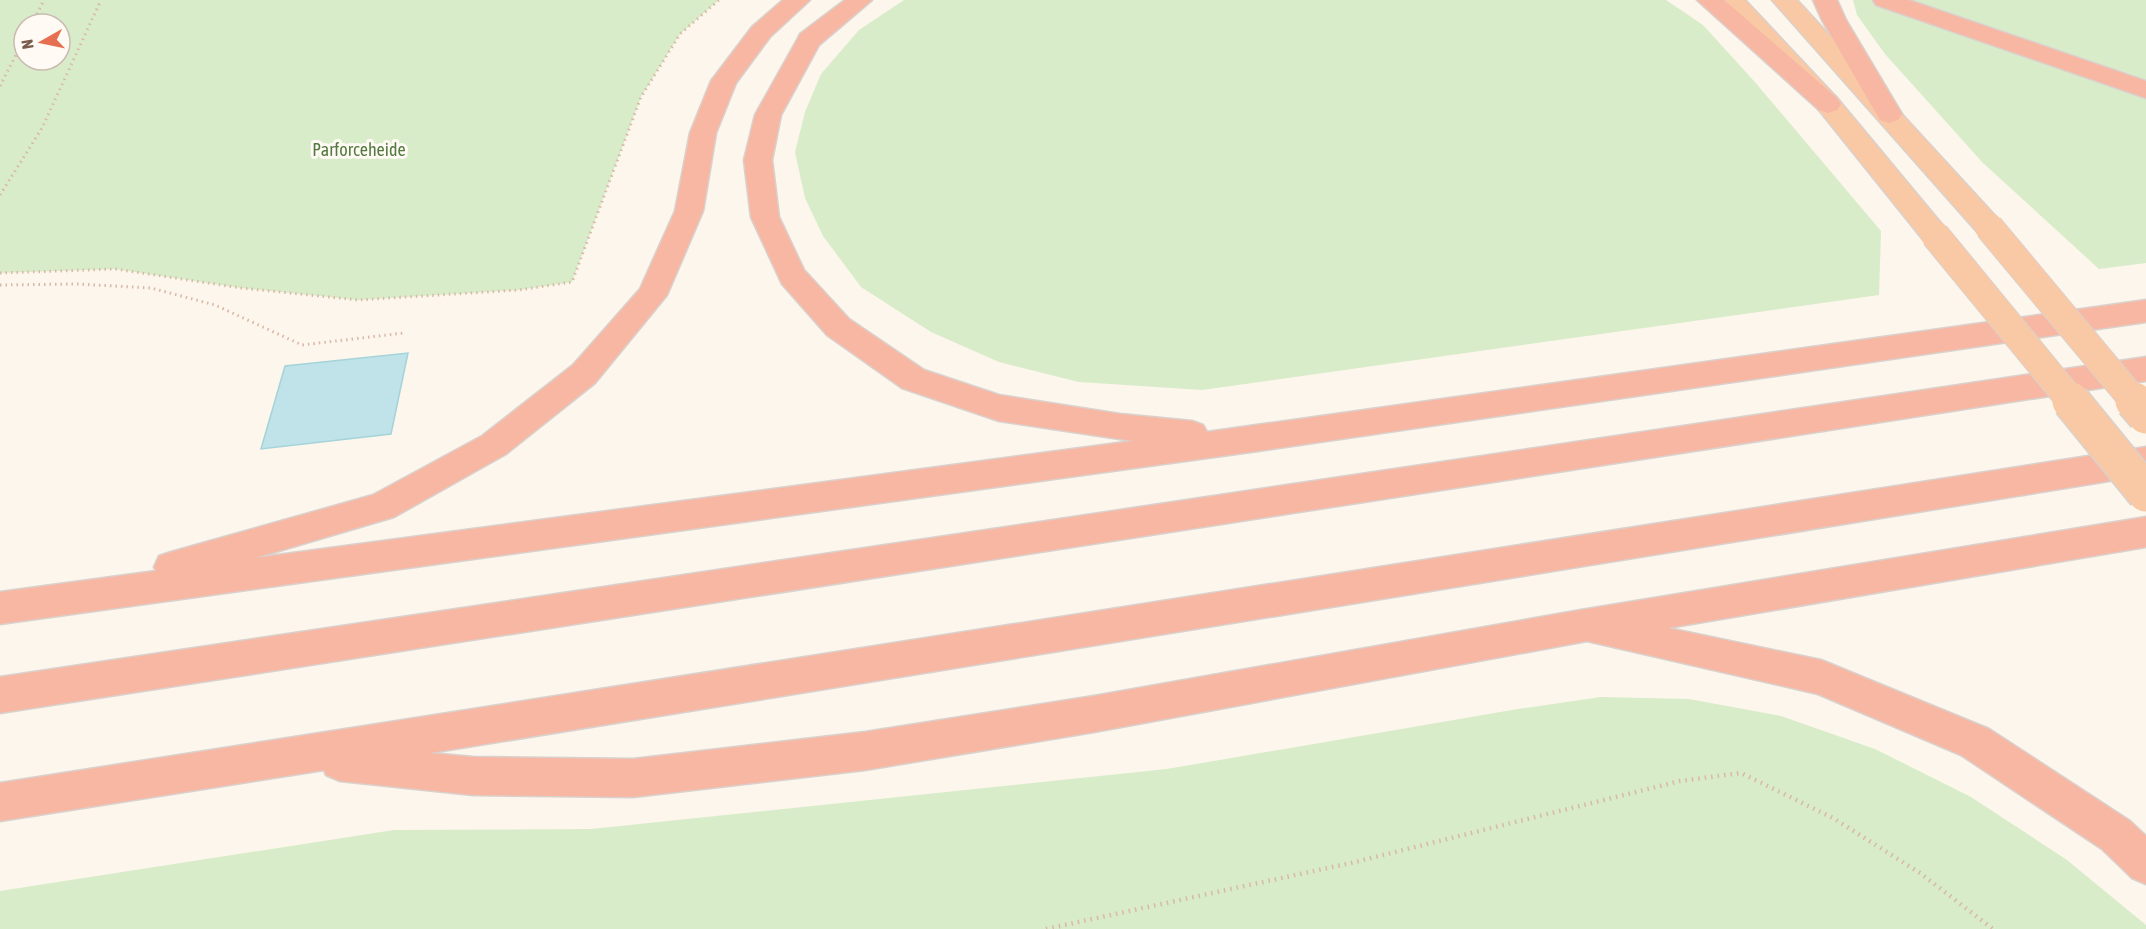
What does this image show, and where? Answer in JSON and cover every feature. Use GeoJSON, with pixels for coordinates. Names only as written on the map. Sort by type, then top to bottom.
{"type":"FeatureCollection","features":[{"type":"Feature","properties":{"kind":"highway"},"geometry":{"type":"LineString","coordinates":[[60,599],[382,507],[494,445],[584,374],[652,295],[689,211],[703,133],[724,81],[761,32],[798,0]]}},
{"type":"Feature","properties":{"kind":"highway"},"geometry":{"type":"LineString","coordinates":[[860,0],[808,40],[768,115],[758,160],[765,218],[792,276],[838,327],[913,379],[999,408],[1120,427],[1251,439]]}},
{"type":"Feature","properties":{"kind":"highway"},"geometry":{"type":"LineString","coordinates":[[1709,0],[1828,105]]}},
{"type":"Feature","properties":{"kind":"highway"},"geometry":{"type":"LineString","coordinates":[[1732,0],[1828,105],[2146,493]]}},
{"type":"Feature","properties":{"kind":"highway"},"geometry":{"type":"LineString","coordinates":[[1784,0],[1989,227],[2146,414]]}},
{"type":"Feature","properties":{"kind":"highway"},"geometry":{"type":"LineString","coordinates":[[1825,0],[1834,20],[1889,114]]}},
{"type":"Feature","properties":{"kind":"highway"},"geometry":{"type":"LineString","coordinates":[[1885,0],[2146,90]]}},
{"type":"Feature","properties":{"kind":"highway"},"geometry":{"type":"LineString","coordinates":[[0,608],[1251,439],[2146,311]]}},
{"type":"Feature","properties":{"kind":"highway"},"geometry":{"type":"LineString","coordinates":[[0,695],[2146,369]]}},
{"type":"Feature","properties":{"kind":"highway"},"geometry":{"type":"LineString","coordinates":[[0,802],[294,757],[1602,545],[2146,461]]}},
{"type":"Feature","properties":{"kind":"highway"},"geometry":{"type":"LineString","coordinates":[[294,757],[473,776],[633,778],[865,751],[1094,714],[1581,626],[2146,532]]}},
{"type":"Feature","properties":{"kind":"highway"},"geometry":{"type":"LineString","coordinates":[[1581,626],[1821,677],[1975,742],[2116,835],[2146,864]]}},
{"type":"Feature","properties":{"kind":"path"},"geometry":{"type":"LineString","coordinates":[[0,195],[42,128],[101,0]]}},
{"type":"Feature","properties":{"kind":"path"},"geometry":{"type":"LineString","coordinates":[[0,273],[116,269],[241,288],[358,300],[519,291],[572,282],[641,97],[680,34],[719,0]]}},
{"type":"Feature","properties":{"kind":"path"},"geometry":{"type":"LineString","coordinates":[[0,86],[12,62]]}},
{"type":"Feature","properties":{"kind":"path"},"geometry":{"type":"LineString","coordinates":[[0,285],[77,284],[151,288],[215,305],[302,345],[404,333]]}},
{"type":"Feature","properties":{"kind":"path"},"geometry":{"type":"LineString","coordinates":[[1046,929],[1351,863],[1680,781],[1741,773],[1833,818],[1920,873],[1994,929]]}},
{"type":"Feature","properties":{"kind":"green space","name":"Parforceheide"},"geometry":{"type":"Polygon","coordinates":[[[0,0],[719,0],[680,34],[641,97],[572,282],[519,290],[358,300],[241,288],[115,269],[0,273],[0,0]]]}},
{"type":"Feature","properties":{"kind":"green space"},"geometry":{"type":"Polygon","coordinates":[[[904,0],[1666,0],[1703,25],[1754,81],[1881,231],[1879,295],[1202,390],[1079,382],[999,362],[931,332],[861,287],[823,236],[805,198],[795,152],[805,112],[821,74],[859,30],[904,0]]]}},
{"type":"Feature","properties":{"kind":"green space"},"geometry":{"type":"Polygon","coordinates":[[[1853,0],[2146,0],[2146,263],[2099,269],[1983,163],[1885,54],[1857,15],[1853,0]]]}},
{"type":"Feature","properties":{"kind":"green space"},"geometry":{"type":"Polygon","coordinates":[[[1601,697],[1689,699],[1781,716],[1875,749],[1971,797],[2067,860],[2146,925],[2146,929],[0,929],[0,891],[394,830],[591,829],[1167,769],[1601,697]]]}},
{"type":"Feature","properties":{"kind":"water"},"geometry":{"type":"Polygon","coordinates":[[[408,353],[391,434],[261,449],[285,366],[408,353]]]}}]}
